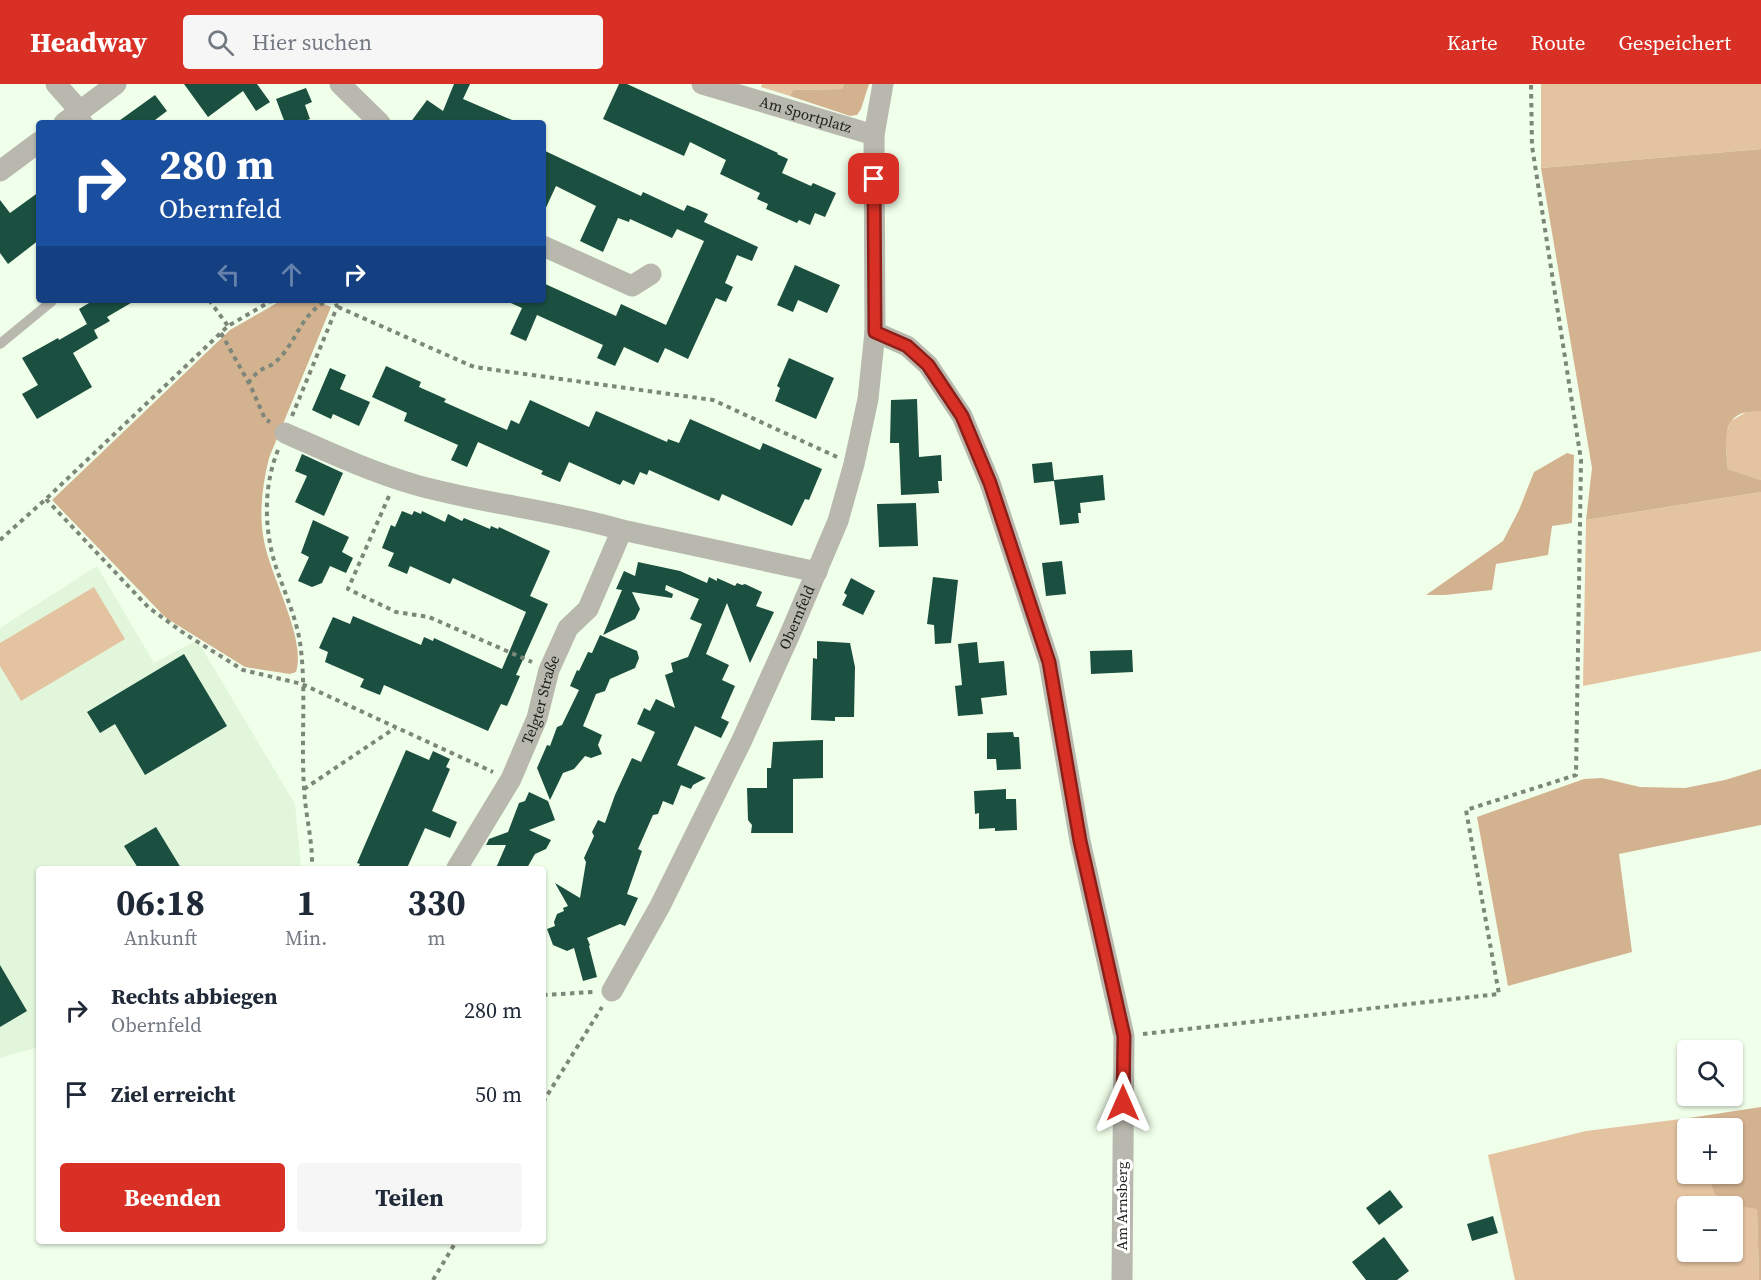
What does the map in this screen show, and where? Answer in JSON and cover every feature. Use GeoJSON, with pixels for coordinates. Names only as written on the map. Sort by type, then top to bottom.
{"type":"FeatureCollection","features":[{"type":"Feature","properties":{"kind":"street"},"geometry":{"type":"LineString","coordinates":[[56,84],[78,119],[116,84]]}},
{"type":"Feature","properties":{"kind":"street"},"geometry":{"type":"LineString","coordinates":[[340,84],[377,120]]}},
{"type":"Feature","properties":{"kind":"street","name":"Am Sportplatz"},"geometry":{"type":"LineString","coordinates":[[702,84],[874,135]]}},
{"type":"Feature","properties":{"kind":"street","name":"Obernfeld"},"geometry":{"type":"LineString","coordinates":[[612,991],[660,906],[716,792],[838,521],[854,464],[868,399],[875,332],[874,135],[883,84]]}},
{"type":"Feature","properties":{"kind":"street"},"geometry":{"type":"LineString","coordinates":[[0,171],[36,144]]}},
{"type":"Feature","properties":{"kind":"street"},"geometry":{"type":"LineString","coordinates":[[546,247],[632,286],[651,274]]}},
{"type":"Feature","properties":{"kind":"street","name":"Am Arnsberg"},"geometry":{"type":"LineString","coordinates":[[875,332],[907,346],[928,365],[962,416],[990,483],[1049,662],[1080,841],[1124,1036],[1122,1280]]}},
{"type":"Feature","properties":{"kind":"street"},"geometry":{"type":"LineString","coordinates":[[285,433],[370,470],[418,485],[817,572]]}},
{"type":"Feature","properties":{"kind":"street","name":"Telgter Straße"},"geometry":{"type":"LineString","coordinates":[[458,866],[511,779],[537,718],[549,670],[568,628],[588,609],[622,530]]}},
{"type":"Feature","properties":{"kind":"lane"},"geometry":{"type":"LineString","coordinates":[[0,344],[50,303]]}},
{"type":"Feature","properties":{"kind":"path"},"geometry":{"type":"LineString","coordinates":[[1124,1036],[1499,994],[1466,810],[1576,775],[1581,460],[1532,146],[1531,84]]}},
{"type":"Feature","properties":{"kind":"path"},"geometry":{"type":"LineString","coordinates":[[211,303],[228,326]]}},
{"type":"Feature","properties":{"kind":"path"},"geometry":{"type":"LineString","coordinates":[[0,540],[228,326],[268,303]]}},
{"type":"Feature","properties":{"kind":"path"},"geometry":{"type":"LineString","coordinates":[[248,383],[259,371],[274,363],[291,343],[301,324],[321,303]]}},
{"type":"Feature","properties":{"kind":"path"},"geometry":{"type":"LineString","coordinates":[[336,303],[338,307],[474,367],[713,400],[854,464]]}},
{"type":"Feature","properties":{"kind":"path"},"geometry":{"type":"LineString","coordinates":[[312,866],[313,851],[304,789],[301,650],[297,630],[276,566],[268,529],[268,489],[274,460],[338,307]]}},
{"type":"Feature","properties":{"kind":"path"},"geometry":{"type":"LineString","coordinates":[[221,333],[265,419],[285,433]]}},
{"type":"Feature","properties":{"kind":"path"},"geometry":{"type":"LineString","coordinates":[[396,479],[348,589],[396,612],[429,616],[549,670]]}},
{"type":"Feature","properties":{"kind":"path"},"geometry":{"type":"LineString","coordinates":[[46,499],[148,607],[184,634],[243,670],[302,684],[511,779]]}},
{"type":"Feature","properties":{"kind":"path"},"geometry":{"type":"LineString","coordinates":[[304,789],[395,727]]}},
{"type":"Feature","properties":{"kind":"path"},"geometry":{"type":"LineString","coordinates":[[546,995],[612,991]]}},
{"type":"Feature","properties":{"kind":"path"},"geometry":{"type":"LineString","coordinates":[[546,1097],[612,991]]}},
{"type":"Feature","properties":{"kind":"path"},"geometry":{"type":"LineString","coordinates":[[433,1280],[455,1244]]}},
{"type":"Feature","properties":{"kind":"shaded area"},"geometry":{"type":"Polygon","coordinates":[[[762,84],[844,84],[842,89],[793,90],[790,96],[761,87],[762,84]]]}},
{"type":"Feature","properties":{"kind":"shaded area"},"geometry":{"type":"Polygon","coordinates":[[[844,84],[869,84],[857,115],[850,116],[790,96],[793,90],[842,89],[844,84]]]}},
{"type":"Feature","properties":{"kind":"shaded area"},"geometry":{"type":"Polygon","coordinates":[[[1541,84],[1761,84],[1761,149],[1541,168],[1541,84]]]}},
{"type":"Feature","properties":{"kind":"shaded area"},"geometry":{"type":"Polygon","coordinates":[[[1761,149],[1761,411],[1738,415],[1732,421],[1728,428],[1726,447],[1728,469],[1761,480],[1761,492],[1586,520],[1592,468],[1541,168],[1761,149]]]}},
{"type":"Feature","properties":{"kind":"shaded area"},"geometry":{"type":"Polygon","coordinates":[[[277,303],[321,303],[331,307],[269,458],[262,496],[261,516],[266,551],[296,641],[298,658],[296,672],[290,674],[245,667],[166,618],[52,500],[230,330],[277,303]]]}},
{"type":"Feature","properties":{"kind":"shaded area"},"geometry":{"type":"Polygon","coordinates":[[[1748,411],[1761,411],[1761,480],[1728,469],[1725,436],[1731,421],[1748,411]]]}},
{"type":"Feature","properties":{"kind":"shaded area"},"geometry":{"type":"Polygon","coordinates":[[[1567,453],[1574,455],[1572,523],[1552,526],[1548,555],[1496,564],[1492,590],[1426,595],[1503,541],[1519,510],[1534,472],[1567,453]]]}},
{"type":"Feature","properties":{"kind":"shaded area"},"geometry":{"type":"Polygon","coordinates":[[[1761,492],[1761,651],[1583,686],[1586,520],[1761,492]]]}},
{"type":"Feature","properties":{"kind":"shaded area"},"geometry":{"type":"Polygon","coordinates":[[[97,566],[154,663],[197,640],[295,804],[301,866],[36,866],[36,1048],[0,1058],[0,628],[97,566]]]}},
{"type":"Feature","properties":{"kind":"shaded area"},"geometry":{"type":"Polygon","coordinates":[[[94,587],[125,639],[21,701],[0,666],[0,643],[94,587]]]}},
{"type":"Feature","properties":{"kind":"shaded area"},"geometry":{"type":"Polygon","coordinates":[[[1761,769],[1761,825],[1619,854],[1632,952],[1508,986],[1477,817],[1584,779],[1602,778],[1640,787],[1685,788],[1725,780],[1761,769]]]}},
{"type":"Feature","properties":{"kind":"shaded area"},"geometry":{"type":"Polygon","coordinates":[[[1761,1107],[1761,1280],[1759,1280],[1757,1209],[1743,1206],[1743,1196],[1717,1196],[1714,1194],[1711,1184],[1743,1184],[1743,1118],[1689,1118],[1761,1107]]]}},
{"type":"Feature","properties":{"kind":"shaded area"},"geometry":{"type":"Polygon","coordinates":[[[1677,1120],[1677,1184],[1711,1184],[1714,1194],[1717,1196],[1677,1196],[1677,1262],[1743,1262],[1743,1206],[1757,1208],[1759,1280],[1515,1280],[1488,1155],[1586,1131],[1677,1120]]]}},
{"type":"Feature","properties":{"kind":"building"},"geometry":{"type":"Polygon","coordinates":[[[184,84],[257,84],[270,102],[256,111],[243,91],[208,117],[184,84]]]}},
{"type":"Feature","properties":{"kind":"building"},"geometry":{"type":"Polygon","coordinates":[[[454,84],[470,84],[463,99],[512,120],[412,120],[427,100],[443,111],[454,84]]]}},
{"type":"Feature","properties":{"kind":"building"},"geometry":{"type":"Polygon","coordinates":[[[619,84],[627,84],[788,159],[782,173],[811,186],[813,183],[836,193],[825,217],[815,213],[810,225],[799,220],[797,223],[766,209],[768,204],[757,199],[760,193],[720,174],[726,160],[690,142],[684,156],[603,119],[619,84]]]}},
{"type":"Feature","properties":{"kind":"building"},"geometry":{"type":"Polygon","coordinates":[[[306,88],[312,102],[305,105],[310,119],[284,120],[276,99],[306,88]]]}},
{"type":"Feature","properties":{"kind":"building"},"geometry":{"type":"Polygon","coordinates":[[[155,95],[167,111],[155,120],[120,120],[155,95]]]}},
{"type":"Feature","properties":{"kind":"building"},"geometry":{"type":"Polygon","coordinates":[[[546,151],[641,196],[643,192],[684,211],[687,205],[697,209],[708,214],[704,222],[758,247],[752,261],[737,255],[725,283],[733,287],[726,302],[716,298],[688,359],[665,348],[658,363],[624,347],[615,366],[597,358],[603,345],[537,315],[526,341],[510,334],[522,308],[511,303],[546,303],[546,284],[616,316],[621,304],[666,325],[704,241],[677,229],[672,238],[630,219],[629,222],[618,218],[603,252],[580,241],[596,206],[556,186],[546,208],[546,151]]]}},
{"type":"Feature","properties":{"kind":"building"},"geometry":{"type":"Polygon","coordinates":[[[36,194],[36,242],[8,264],[0,253],[0,200],[10,213],[36,194]]]}},
{"type":"Feature","properties":{"kind":"building"},"geometry":{"type":"Polygon","coordinates":[[[795,265],[840,285],[827,313],[798,300],[793,312],[777,305],[795,265]]]}},
{"type":"Feature","properties":{"kind":"building"},"geometry":{"type":"Polygon","coordinates":[[[89,303],[131,303],[107,317],[110,321],[94,330],[98,338],[73,353],[92,387],[37,419],[22,394],[38,385],[22,358],[87,324],[79,309],[89,303]]]}},
{"type":"Feature","properties":{"kind":"building"},"geometry":{"type":"Polygon","coordinates":[[[789,358],[834,378],[816,419],[775,401],[780,388],[777,386],[789,358]]]}},
{"type":"Feature","properties":{"kind":"building"},"geometry":{"type":"Polygon","coordinates":[[[386,366],[421,382],[419,387],[446,399],[444,402],[507,430],[511,420],[519,424],[530,400],[589,427],[596,411],[667,442],[668,439],[679,443],[690,419],[760,450],[763,443],[822,469],[809,500],[805,499],[792,526],[722,494],[719,501],[649,470],[647,475],[640,472],[634,485],[623,480],[620,485],[569,462],[560,482],[541,474],[543,471],[478,442],[467,467],[451,460],[458,445],[404,421],[407,413],[372,397],[386,366]]]}},
{"type":"Feature","properties":{"kind":"building"},"geometry":{"type":"Polygon","coordinates":[[[330,368],[346,375],[340,389],[370,402],[359,426],[333,414],[331,419],[312,410],[330,368]]]}},
{"type":"Feature","properties":{"kind":"building"},"geometry":{"type":"Polygon","coordinates":[[[917,399],[919,457],[941,455],[942,481],[938,481],[939,493],[901,495],[899,443],[890,443],[891,400],[917,399]]]}},
{"type":"Feature","properties":{"kind":"building"},"geometry":{"type":"Polygon","coordinates":[[[302,454],[343,473],[324,516],[295,502],[307,476],[295,471],[302,454]]]}},
{"type":"Feature","properties":{"kind":"building"},"geometry":{"type":"Polygon","coordinates":[[[1052,462],[1054,480],[1103,475],[1105,500],[1080,503],[1079,523],[1060,525],[1054,481],[1034,483],[1032,464],[1052,462]]]}},
{"type":"Feature","properties":{"kind":"building"},"geometry":{"type":"Polygon","coordinates":[[[916,503],[918,546],[879,547],[877,504],[916,503]]]}},
{"type":"Feature","properties":{"kind":"building"},"geometry":{"type":"Polygon","coordinates":[[[402,511],[412,515],[414,511],[421,514],[422,511],[445,522],[448,514],[462,521],[464,518],[490,529],[491,526],[498,529],[499,527],[550,551],[530,596],[548,604],[516,675],[520,676],[507,706],[501,704],[488,731],[384,685],[380,695],[360,687],[364,679],[325,662],[328,652],[319,648],[333,617],[350,624],[353,616],[421,645],[424,637],[433,641],[434,638],[502,669],[526,612],[453,578],[450,584],[410,566],[407,574],[388,566],[394,553],[382,548],[391,525],[395,527],[402,511]]]}},
{"type":"Feature","properties":{"kind":"building"},"geometry":{"type":"Polygon","coordinates":[[[313,520],[349,537],[342,552],[353,558],[346,573],[330,566],[322,583],[312,587],[298,581],[309,557],[301,553],[313,520]]]}},
{"type":"Feature","properties":{"kind":"building"},"geometry":{"type":"Polygon","coordinates":[[[1062,561],[1066,594],[1046,596],[1042,563],[1062,561]]]}},
{"type":"Feature","properties":{"kind":"building"},"geometry":{"type":"Polygon","coordinates":[[[638,562],[680,571],[707,583],[709,577],[735,586],[737,583],[745,584],[762,592],[756,606],[774,612],[750,663],[727,603],[706,654],[729,665],[722,680],[735,686],[721,718],[729,722],[721,738],[695,726],[677,765],[706,778],[693,785],[691,789],[681,785],[673,805],[663,801],[658,814],[653,815],[638,849],[642,851],[627,894],[638,898],[625,926],[620,924],[587,938],[597,977],[583,981],[574,948],[567,951],[553,945],[547,929],[555,926],[557,914],[568,906],[555,883],[580,898],[586,862],[584,858],[594,836],[592,832],[598,820],[605,823],[632,758],[641,762],[655,732],[637,724],[644,708],[650,711],[656,699],[675,708],[665,675],[673,672],[671,663],[688,657],[702,624],[690,619],[699,599],[666,585],[665,590],[673,594],[672,598],[632,592],[640,609],[635,619],[603,635],[622,590],[616,589],[624,571],[635,576],[638,562]]]}},
{"type":"Feature","properties":{"kind":"building"},"geometry":{"type":"Polygon","coordinates":[[[933,577],[958,580],[951,643],[935,644],[934,625],[927,624],[933,577]]]}},
{"type":"Feature","properties":{"kind":"building"},"geometry":{"type":"Polygon","coordinates":[[[851,578],[875,591],[863,615],[842,605],[847,595],[844,593],[851,578]]]}},
{"type":"Feature","properties":{"kind":"building"},"geometry":{"type":"Polygon","coordinates":[[[600,635],[637,651],[639,658],[635,668],[610,679],[605,691],[596,694],[583,726],[602,735],[598,745],[602,754],[591,758],[585,756],[574,769],[563,773],[550,800],[537,768],[547,745],[550,746],[557,727],[562,725],[579,690],[570,686],[577,670],[579,671],[588,652],[592,653],[600,635]]]}},
{"type":"Feature","properties":{"kind":"building"},"geometry":{"type":"Polygon","coordinates":[[[817,641],[850,643],[855,667],[854,717],[835,717],[835,721],[811,720],[813,658],[817,659],[817,641]]]}},
{"type":"Feature","properties":{"kind":"building"},"geometry":{"type":"Polygon","coordinates":[[[977,642],[979,663],[1004,661],[1007,695],[981,698],[983,714],[958,716],[955,686],[962,685],[958,644],[977,642]]]}},
{"type":"Feature","properties":{"kind":"building"},"geometry":{"type":"Polygon","coordinates":[[[1132,650],[1133,672],[1091,674],[1090,651],[1132,650]]]}},
{"type":"Feature","properties":{"kind":"building"},"geometry":{"type":"Polygon","coordinates":[[[184,654],[227,726],[145,775],[115,724],[100,733],[87,712],[184,654]]]}},
{"type":"Feature","properties":{"kind":"building"},"geometry":{"type":"Polygon","coordinates":[[[1013,732],[1014,737],[1019,737],[1021,769],[997,770],[996,759],[987,759],[987,733],[1013,732]]]}},
{"type":"Feature","properties":{"kind":"building"},"geometry":{"type":"Polygon","coordinates":[[[823,740],[823,778],[793,779],[793,833],[751,833],[752,825],[748,820],[747,788],[767,788],[767,768],[771,768],[773,742],[823,740]]]}},
{"type":"Feature","properties":{"kind":"building"},"geometry":{"type":"Polygon","coordinates":[[[406,750],[429,760],[433,751],[450,759],[446,767],[450,769],[432,811],[457,822],[450,838],[425,828],[408,866],[359,866],[360,864],[357,863],[406,750]]]}},
{"type":"Feature","properties":{"kind":"building"},"geometry":{"type":"Polygon","coordinates":[[[1006,789],[1006,799],[1016,799],[1017,830],[979,829],[979,813],[975,814],[974,791],[1006,789]]]}},
{"type":"Feature","properties":{"kind":"building"},"geometry":{"type":"Polygon","coordinates":[[[529,792],[548,801],[555,820],[529,830],[551,840],[546,849],[535,854],[528,866],[497,866],[506,845],[486,845],[489,839],[508,832],[519,803],[525,801],[529,792]]]}},
{"type":"Feature","properties":{"kind":"building"},"geometry":{"type":"Polygon","coordinates":[[[156,827],[180,866],[137,866],[124,846],[156,827]]]}},
{"type":"Feature","properties":{"kind":"building"},"geometry":{"type":"Polygon","coordinates":[[[0,965],[27,1011],[0,1027],[0,965]]]}},
{"type":"Feature","properties":{"kind":"building"},"geometry":{"type":"Polygon","coordinates":[[[1390,1190],[1403,1207],[1379,1225],[1366,1208],[1390,1190]]]}},
{"type":"Feature","properties":{"kind":"building"},"geometry":{"type":"Polygon","coordinates":[[[1493,1216],[1498,1233],[1472,1241],[1467,1224],[1493,1216]]]}},
{"type":"Feature","properties":{"kind":"building"},"geometry":{"type":"Polygon","coordinates":[[[1384,1237],[1409,1271],[1397,1280],[1366,1280],[1352,1262],[1384,1237]]]}},
{"type":"Feature","properties":{"kind":"route"},"geometry":{"type":"LineString","coordinates":[[874,179],[875,332],[907,346],[928,365],[962,416],[990,483],[1049,662],[1080,841],[1124,1036],[1123,1103]]}}]}
